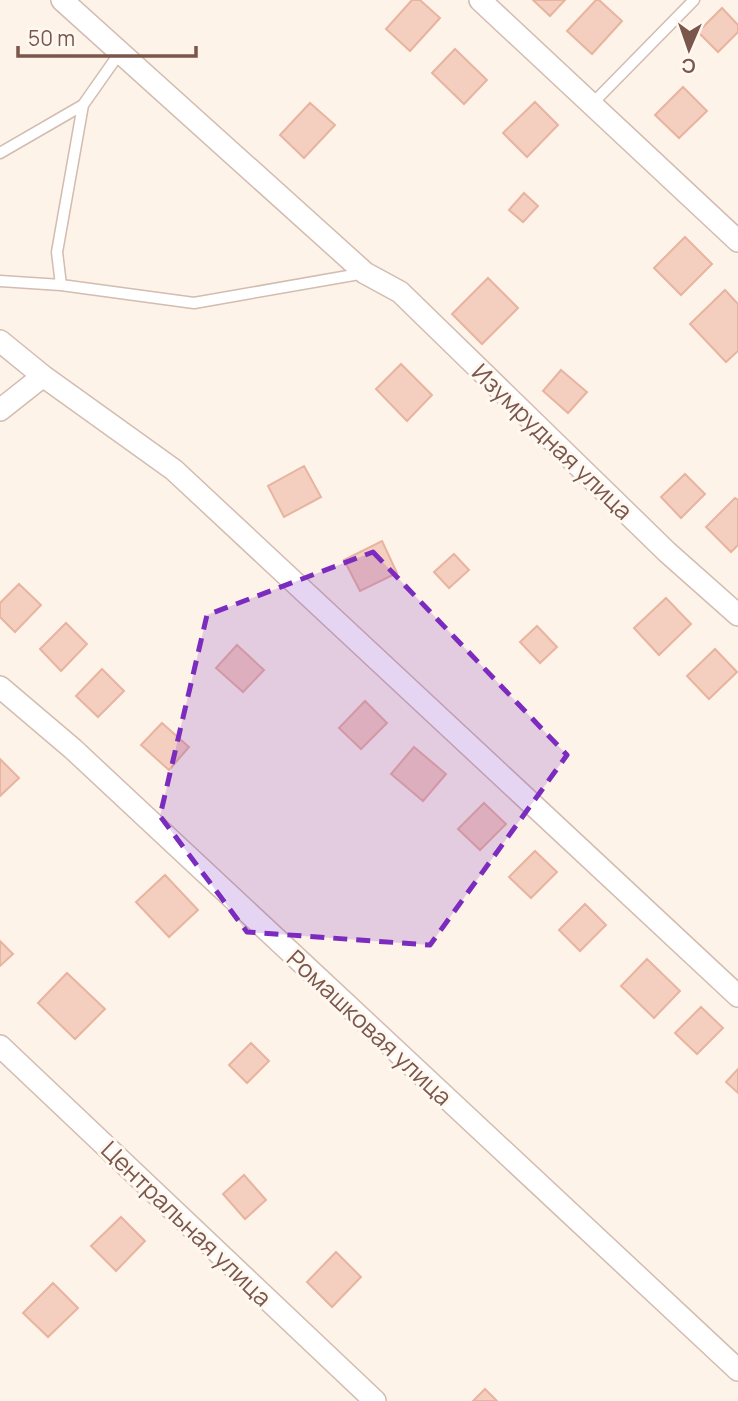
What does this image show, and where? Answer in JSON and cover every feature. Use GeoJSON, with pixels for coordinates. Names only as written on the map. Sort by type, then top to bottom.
{"type":"FeatureCollection","features":[{"type":"Feature","properties":{"kind":"street","name":"Изумрудная улица"},"geometry":{"type":"LineString","coordinates":[[62,0],[365,273],[400,292],[657,543],[738,615]]}},
{"type":"Feature","properties":{"kind":"street"},"geometry":{"type":"LineString","coordinates":[[480,0],[738,241]]}},
{"type":"Feature","properties":{"kind":"street"},"geometry":{"type":"LineString","coordinates":[[0,341],[43,376],[174,470],[738,996]]}},
{"type":"Feature","properties":{"kind":"street"},"geometry":{"type":"LineString","coordinates":[[0,410],[43,376]]}},
{"type":"Feature","properties":{"kind":"street","name":"Ромашковая улица"},"geometry":{"type":"LineString","coordinates":[[0,687],[73,749],[738,1370]]}},
{"type":"Feature","properties":{"kind":"street","name":"Центральная улица"},"geometry":{"type":"LineString","coordinates":[[0,1046],[375,1401]]}},
{"type":"Feature","properties":{"kind":"lane"},"geometry":{"type":"LineString","coordinates":[[591,105],[694,0]]}},
{"type":"Feature","properties":{"kind":"lane"},"geometry":{"type":"LineString","coordinates":[[61,285],[57,252],[83,106],[121,51]]}},
{"type":"Feature","properties":{"kind":"lane"},"geometry":{"type":"LineString","coordinates":[[0,153],[83,106]]}},
{"type":"Feature","properties":{"kind":"lane"},"geometry":{"type":"LineString","coordinates":[[0,281],[61,285],[194,303],[365,273]]}},
{"type":"Feature","properties":{"kind":"highlighted area"},"geometry":{"type":"Polygon","coordinates":[[[373,552],[567,755],[430,945],[247,932],[160,816],[207,615],[373,552]]]}},
{"type":"Feature","properties":{"kind":"building"},"geometry":{"type":"Polygon","coordinates":[[[412,0],[420,0],[440,18],[410,51],[386,29],[412,0]]]}},
{"type":"Feature","properties":{"kind":"building"},"geometry":{"type":"Polygon","coordinates":[[[533,0],[565,0],[550,16],[533,0]]]}},
{"type":"Feature","properties":{"kind":"building"},"geometry":{"type":"Polygon","coordinates":[[[596,0],[622,21],[592,54],[567,31],[596,0]]]}},
{"type":"Feature","properties":{"kind":"building"},"geometry":{"type":"Polygon","coordinates":[[[722,8],[738,25],[738,32],[718,52],[698,32],[722,8]]]}},
{"type":"Feature","properties":{"kind":"building"},"geometry":{"type":"Polygon","coordinates":[[[455,49],[487,80],[464,104],[432,73],[455,49]]]}},
{"type":"Feature","properties":{"kind":"building"},"geometry":{"type":"Polygon","coordinates":[[[683,87],[707,111],[679,138],[655,115],[683,87]]]}},
{"type":"Feature","properties":{"kind":"building"},"geometry":{"type":"Polygon","coordinates":[[[535,102],[558,125],[527,157],[503,133],[535,102]]]}},
{"type":"Feature","properties":{"kind":"building"},"geometry":{"type":"Polygon","coordinates":[[[310,103],[335,125],[304,158],[280,135],[310,103]]]}},
{"type":"Feature","properties":{"kind":"building"},"geometry":{"type":"Polygon","coordinates":[[[524,193],[538,206],[523,222],[509,210],[524,193]]]}},
{"type":"Feature","properties":{"kind":"building"},"geometry":{"type":"Polygon","coordinates":[[[685,237],[712,264],[681,295],[654,268],[685,237]]]}},
{"type":"Feature","properties":{"kind":"building"},"geometry":{"type":"Polygon","coordinates":[[[488,278],[518,308],[482,344],[452,314],[488,278]]]}},
{"type":"Feature","properties":{"kind":"building"},"geometry":{"type":"Polygon","coordinates":[[[725,290],[738,304],[738,351],[726,362],[690,324],[725,290]]]}},
{"type":"Feature","properties":{"kind":"building"},"geometry":{"type":"Polygon","coordinates":[[[401,364],[432,395],[407,421],[376,389],[401,364]]]}},
{"type":"Feature","properties":{"kind":"building"},"geometry":{"type":"Polygon","coordinates":[[[561,370],[587,392],[568,413],[543,391],[561,370]]]}},
{"type":"Feature","properties":{"kind":"building"},"geometry":{"type":"Polygon","coordinates":[[[304,466],[321,497],[284,517],[268,486],[304,466]]]}},
{"type":"Feature","properties":{"kind":"building"},"geometry":{"type":"Polygon","coordinates":[[[685,474],[705,494],[681,518],[661,497],[685,474]]]}},
{"type":"Feature","properties":{"kind":"building"},"geometry":{"type":"Polygon","coordinates":[[[735,498],[738,500],[738,545],[731,552],[706,527],[735,498]]]}},
{"type":"Feature","properties":{"kind":"building"},"geometry":{"type":"Polygon","coordinates":[[[382,541],[397,573],[360,591],[344,560],[382,541]]]}},
{"type":"Feature","properties":{"kind":"building"},"geometry":{"type":"Polygon","coordinates":[[[454,554],[469,570],[449,588],[434,572],[454,554]]]}},
{"type":"Feature","properties":{"kind":"building"},"geometry":{"type":"Polygon","coordinates":[[[19,584],[41,605],[15,632],[0,617],[0,603],[19,584]]]}},
{"type":"Feature","properties":{"kind":"building"},"geometry":{"type":"Polygon","coordinates":[[[666,598],[691,624],[659,655],[634,628],[666,598]]]}},
{"type":"Feature","properties":{"kind":"building"},"geometry":{"type":"Polygon","coordinates":[[[66,623],[87,644],[61,671],[40,649],[66,623]]]}},
{"type":"Feature","properties":{"kind":"building"},"geometry":{"type":"Polygon","coordinates":[[[537,626],[557,647],[540,663],[520,642],[537,626]]]}},
{"type":"Feature","properties":{"kind":"building"},"geometry":{"type":"Polygon","coordinates":[[[237,645],[264,670],[243,692],[216,668],[237,645]]]}},
{"type":"Feature","properties":{"kind":"building"},"geometry":{"type":"Polygon","coordinates":[[[715,649],[737,672],[709,699],[687,676],[715,649]]]}},
{"type":"Feature","properties":{"kind":"building"},"geometry":{"type":"Polygon","coordinates":[[[102,669],[124,691],[98,717],[76,696],[102,669]]]}},
{"type":"Feature","properties":{"kind":"building"},"geometry":{"type":"Polygon","coordinates":[[[365,701],[387,723],[361,749],[339,728],[365,701]]]}},
{"type":"Feature","properties":{"kind":"building"},"geometry":{"type":"Polygon","coordinates":[[[162,723],[189,747],[169,770],[141,745],[162,723]]]}},
{"type":"Feature","properties":{"kind":"building"},"geometry":{"type":"Polygon","coordinates":[[[414,747],[446,774],[423,801],[391,774],[414,747]]]}},
{"type":"Feature","properties":{"kind":"building"},"geometry":{"type":"Polygon","coordinates":[[[0,759],[19,778],[0,796],[0,759]]]}},
{"type":"Feature","properties":{"kind":"building"},"geometry":{"type":"Polygon","coordinates":[[[484,803],[506,824],[480,850],[458,829],[484,803]]]}},
{"type":"Feature","properties":{"kind":"building"},"geometry":{"type":"Polygon","coordinates":[[[535,851],[557,872],[531,898],[509,877],[535,851]]]}},
{"type":"Feature","properties":{"kind":"building"},"geometry":{"type":"Polygon","coordinates":[[[165,875],[198,910],[169,937],[136,902],[165,875]]]}},
{"type":"Feature","properties":{"kind":"building"},"geometry":{"type":"Polygon","coordinates":[[[585,904],[606,925],[580,951],[559,930],[585,904]]]}},
{"type":"Feature","properties":{"kind":"building"},"geometry":{"type":"Polygon","coordinates":[[[0,941],[13,954],[0,966],[0,941]]]}},
{"type":"Feature","properties":{"kind":"building"},"geometry":{"type":"Polygon","coordinates":[[[647,959],[680,991],[654,1018],[621,986],[647,959]]]}},
{"type":"Feature","properties":{"kind":"building"},"geometry":{"type":"Polygon","coordinates":[[[67,973],[105,1009],[75,1039],[38,1003],[67,973]]]}},
{"type":"Feature","properties":{"kind":"building"},"geometry":{"type":"Polygon","coordinates":[[[701,1007],[723,1028],[697,1054],[675,1033],[701,1007]]]}},
{"type":"Feature","properties":{"kind":"building"},"geometry":{"type":"Polygon","coordinates":[[[251,1043],[269,1061],[247,1083],[229,1065],[251,1043]]]}},
{"type":"Feature","properties":{"kind":"building"},"geometry":{"type":"Polygon","coordinates":[[[738,1069],[738,1093],[726,1082],[738,1069]]]}},
{"type":"Feature","properties":{"kind":"building"},"geometry":{"type":"Polygon","coordinates":[[[244,1175],[266,1200],[245,1219],[223,1194],[244,1175]]]}},
{"type":"Feature","properties":{"kind":"building"},"geometry":{"type":"Polygon","coordinates":[[[121,1217],[145,1241],[116,1271],[91,1246],[121,1217]]]}},
{"type":"Feature","properties":{"kind":"building"},"geometry":{"type":"Polygon","coordinates":[[[336,1252],[361,1277],[332,1307],[307,1282],[336,1252]]]}},
{"type":"Feature","properties":{"kind":"building"},"geometry":{"type":"Polygon","coordinates":[[[53,1283],[78,1308],[48,1337],[23,1313],[53,1283]]]}},
{"type":"Feature","properties":{"kind":"building"},"geometry":{"type":"Polygon","coordinates":[[[485,1389],[497,1401],[473,1401],[485,1389]]]}}]}
